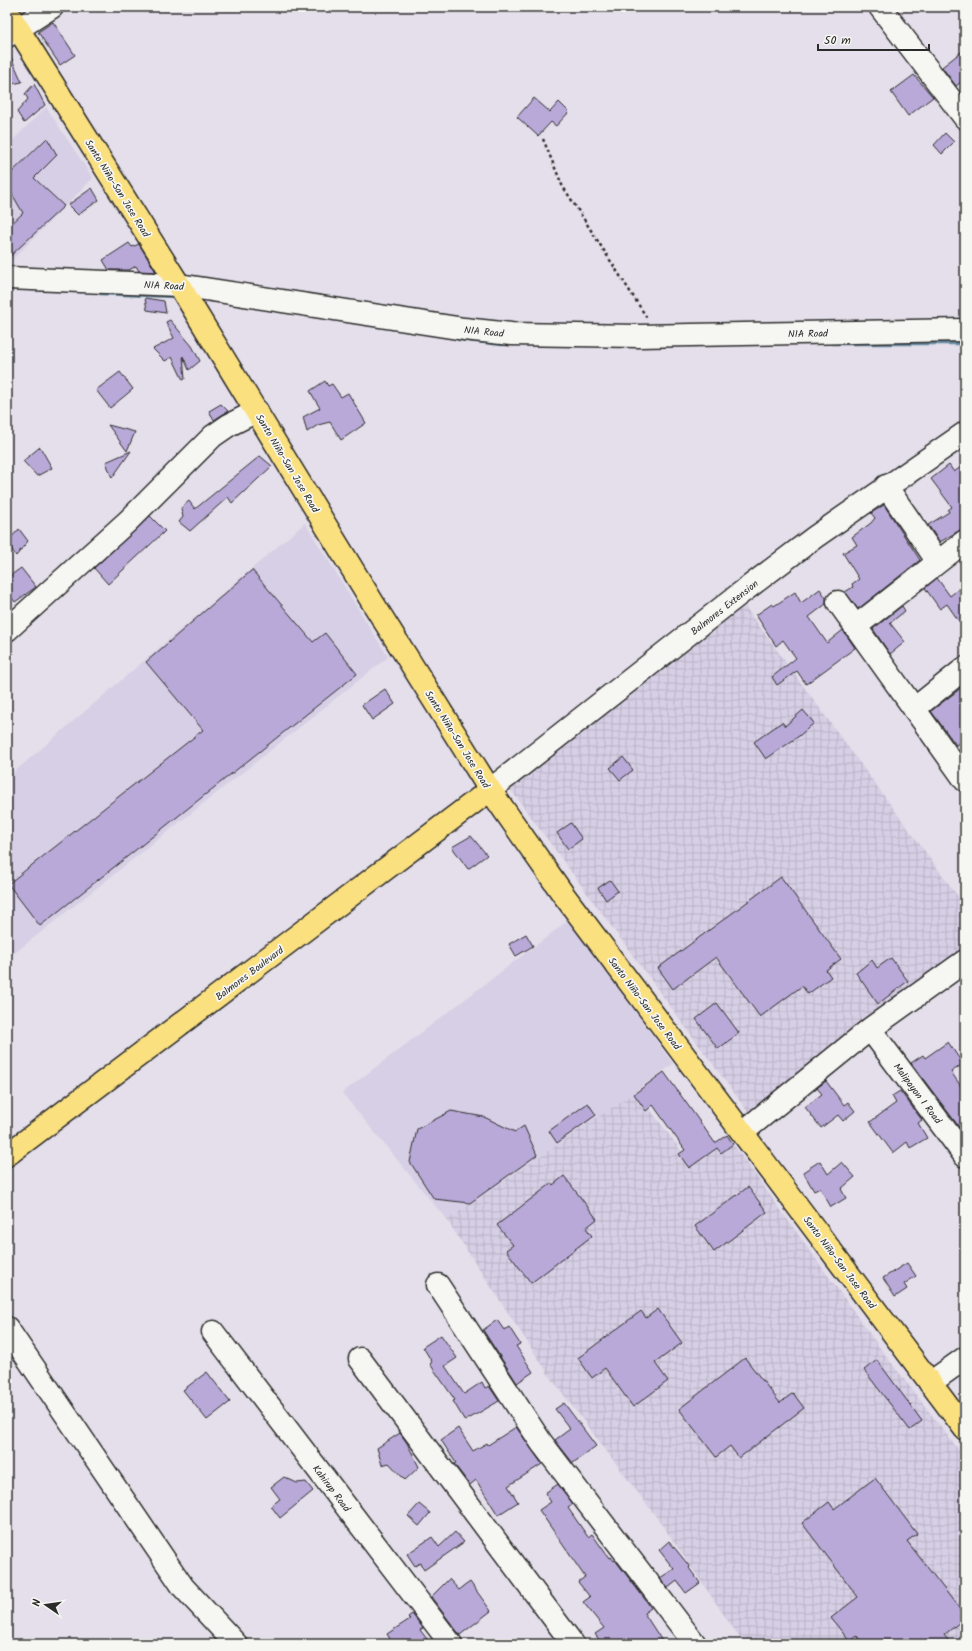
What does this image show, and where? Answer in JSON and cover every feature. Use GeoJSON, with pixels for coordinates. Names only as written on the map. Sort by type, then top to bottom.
{"type":"FeatureCollection","features":[{"type":"Feature","properties":{"kind":"main road","name":"Santo Niño-San Jose Road"},"geometry":{"type":"LineString","coordinates":[[7,11],[13,33],[179,285],[373,603],[490,790],[563,894],[965,1429]]}},
{"type":"Feature","properties":{"kind":"main road","name":"Balmores Boulevard"},"geometry":{"type":"LineString","coordinates":[[7,1155],[490,790]]}},
{"type":"Feature","properties":{"kind":"street"},"geometry":{"type":"LineString","coordinates":[[13,33],[52,7]]}},
{"type":"Feature","properties":{"kind":"street"},"geometry":{"type":"LineString","coordinates":[[880,7],[965,118]]}},
{"type":"Feature","properties":{"kind":"street","name":"NIA Road"},"geometry":{"type":"LineString","coordinates":[[7,278],[179,285],[464,329],[511,334],[654,336],[965,330]]}},
{"type":"Feature","properties":{"kind":"street"},"geometry":{"type":"LineString","coordinates":[[7,630],[128,521],[213,436],[229,425],[257,411]]}},
{"type":"Feature","properties":{"kind":"street","name":"Balmores Extension"},"geometry":{"type":"LineString","coordinates":[[490,790],[737,596],[886,486],[965,433]]}},
{"type":"Feature","properties":{"kind":"street"},"geometry":{"type":"LineString","coordinates":[[886,486],[938,562]]}},
{"type":"Feature","properties":{"kind":"street"},"geometry":{"type":"LineString","coordinates":[[855,626],[965,541]]}},
{"type":"Feature","properties":{"kind":"street"},"geometry":{"type":"LineString","coordinates":[[838,602],[965,780]]}},
{"type":"Feature","properties":{"kind":"street"},"geometry":{"type":"LineString","coordinates":[[914,709],[965,668]]}},
{"type":"Feature","properties":{"kind":"street"},"geometry":{"type":"LineString","coordinates":[[743,1132],[870,1029],[965,961]]}},
{"type":"Feature","properties":{"kind":"street","name":"Malipayon I Road"},"geometry":{"type":"LineString","coordinates":[[870,1029],[965,1156]]}},
{"type":"Feature","properties":{"kind":"street"},"geometry":{"type":"LineString","coordinates":[[438,1285],[541,1442],[695,1644]]}},
{"type":"Feature","properties":{"kind":"street"},"geometry":{"type":"LineString","coordinates":[[7,1328],[183,1587],[236,1644]]}},
{"type":"Feature","properties":{"kind":"street","name":"Kahirup Road"},"geometry":{"type":"LineString","coordinates":[[213,1332],[451,1644]]}},
{"type":"Feature","properties":{"kind":"street"},"geometry":{"type":"LineString","coordinates":[[930,1383],[965,1358]]}},
{"type":"Feature","properties":{"kind":"street"},"geometry":{"type":"LineString","coordinates":[[360,1359],[573,1644]]}},
{"type":"Feature","properties":{"kind":"path"},"geometry":{"type":"LineString","coordinates":[[543,139],[562,185],[640,304],[654,336]]}},
{"type":"Feature","properties":{"kind":"shaded area"},"geometry":{"type":"Polygon","coordinates":[[[46,107],[93,178],[7,265],[7,146],[46,107]]]}},
{"type":"Feature","properties":{"kind":"shaded area"},"geometry":{"type":"Polygon","coordinates":[[[305,523],[388,657],[7,959],[7,778],[305,523]]]}},
{"type":"Feature","properties":{"kind":"shaded area"},"geometry":{"type":"Polygon","coordinates":[[[743,604],[965,906],[965,949],[748,1112],[511,790],[743,604]]]}},
{"type":"Feature","properties":{"kind":"shaded area"},"geometry":{"type":"Polygon","coordinates":[[[569,920],[673,1064],[636,1091],[447,1220],[342,1093],[569,920]]]}},
{"type":"Feature","properties":{"kind":"shaded area"},"geometry":{"type":"Polygon","coordinates":[[[636,1091],[692,1165],[728,1137],[883,1352],[965,1458],[965,1644],[744,1644],[661,1523],[551,1378],[447,1220],[636,1091]]]}},
{"type":"Feature","properties":{"kind":"building"},"geometry":{"type":"Polygon","coordinates":[[[53,22],[75,55],[60,65],[38,32],[53,22]]]}},
{"type":"Feature","properties":{"kind":"building"},"geometry":{"type":"Polygon","coordinates":[[[7,48],[22,82],[7,85],[7,48]]]}},
{"type":"Feature","properties":{"kind":"building"},"geometry":{"type":"Polygon","coordinates":[[[965,49],[965,79],[956,86],[942,67],[965,49]]]}},
{"type":"Feature","properties":{"kind":"building"},"geometry":{"type":"Polygon","coordinates":[[[914,75],[933,97],[908,116],[891,92],[914,75]]]}},
{"type":"Feature","properties":{"kind":"building"},"geometry":{"type":"Polygon","coordinates":[[[34,84],[45,105],[24,123],[17,112],[28,99],[25,94],[34,84]]]}},
{"type":"Feature","properties":{"kind":"building"},"geometry":{"type":"Polygon","coordinates":[[[534,98],[550,112],[559,102],[569,112],[556,126],[551,122],[538,136],[517,117],[534,98]]]}},
{"type":"Feature","properties":{"kind":"building"},"geometry":{"type":"Polygon","coordinates":[[[945,133],[954,142],[942,154],[934,145],[945,133]]]}},
{"type":"Feature","properties":{"kind":"building"},"geometry":{"type":"Polygon","coordinates":[[[47,138],[57,155],[34,178],[64,206],[7,259],[7,228],[23,213],[7,185],[7,177],[47,138]]]}},
{"type":"Feature","properties":{"kind":"building"},"geometry":{"type":"Polygon","coordinates":[[[92,188],[99,200],[78,215],[68,205],[92,188]]]}},
{"type":"Feature","properties":{"kind":"building"},"geometry":{"type":"Polygon","coordinates":[[[129,243],[132,247],[139,244],[156,272],[139,271],[136,266],[129,270],[109,270],[103,260],[129,243]]]}},
{"type":"Feature","properties":{"kind":"building"},"geometry":{"type":"Polygon","coordinates":[[[145,298],[164,301],[166,313],[147,310],[145,298]]]}},
{"type":"Feature","properties":{"kind":"building"},"geometry":{"type":"Polygon","coordinates":[[[170,320],[192,346],[200,361],[189,370],[183,356],[185,379],[183,380],[172,357],[165,361],[153,349],[174,338],[166,322],[170,320]]]}},
{"type":"Feature","properties":{"kind":"building"},"geometry":{"type":"Polygon","coordinates":[[[120,372],[133,389],[110,408],[96,390],[120,372]]]}},
{"type":"Feature","properties":{"kind":"building"},"geometry":{"type":"Polygon","coordinates":[[[325,381],[328,386],[332,384],[341,397],[348,393],[366,423],[341,440],[330,422],[318,425],[307,432],[303,417],[320,408],[310,391],[325,381]]]}},
{"type":"Feature","properties":{"kind":"building"},"geometry":{"type":"Polygon","coordinates":[[[221,404],[228,411],[214,420],[209,411],[221,404]]]}},
{"type":"Feature","properties":{"kind":"building"},"geometry":{"type":"Polygon","coordinates":[[[108,425],[135,432],[127,451],[108,425]]]}},
{"type":"Feature","properties":{"kind":"building"},"geometry":{"type":"Polygon","coordinates":[[[40,447],[52,468],[37,476],[23,461],[40,447]]]}},
{"type":"Feature","properties":{"kind":"building"},"geometry":{"type":"Polygon","coordinates":[[[131,451],[112,478],[106,462],[131,451]]]}},
{"type":"Feature","properties":{"kind":"building"},"geometry":{"type":"Polygon","coordinates":[[[260,456],[272,466],[232,503],[228,497],[190,531],[179,522],[183,517],[181,508],[189,501],[195,509],[260,456]]]}},
{"type":"Feature","properties":{"kind":"building"},"geometry":{"type":"Polygon","coordinates":[[[965,464],[965,527],[940,542],[928,525],[949,512],[948,510],[952,507],[931,479],[949,465],[954,472],[965,464]]]}},
{"type":"Feature","properties":{"kind":"building"},"geometry":{"type":"Polygon","coordinates":[[[884,505],[920,560],[858,609],[845,592],[853,587],[852,584],[859,579],[843,553],[857,545],[852,537],[871,523],[875,518],[871,513],[884,505]]]}},
{"type":"Feature","properties":{"kind":"building"},"geometry":{"type":"Polygon","coordinates":[[[150,516],[165,531],[108,584],[94,568],[150,516]]]}},
{"type":"Feature","properties":{"kind":"building"},"geometry":{"type":"Polygon","coordinates":[[[19,529],[28,541],[16,556],[7,542],[19,529]]]}},
{"type":"Feature","properties":{"kind":"building"},"geometry":{"type":"Polygon","coordinates":[[[21,568],[36,587],[15,602],[7,591],[7,578],[21,568]]]}},
{"type":"Feature","properties":{"kind":"building"},"geometry":{"type":"Polygon","coordinates":[[[252,570],[313,642],[325,633],[357,674],[40,926],[8,884],[203,730],[146,662],[252,570]]]}},
{"type":"Feature","properties":{"kind":"building"},"geometry":{"type":"Polygon","coordinates":[[[937,578],[950,596],[965,584],[965,630],[947,604],[940,609],[925,588],[937,578]]]}},
{"type":"Feature","properties":{"kind":"building"},"geometry":{"type":"Polygon","coordinates":[[[820,589],[826,598],[826,604],[809,617],[827,643],[843,630],[855,648],[806,684],[797,671],[777,685],[772,677],[796,658],[783,640],[776,646],[756,615],[772,604],[774,606],[795,592],[801,603],[820,589]]]}},
{"type":"Feature","properties":{"kind":"building"},"geometry":{"type":"Polygon","coordinates":[[[902,606],[905,611],[890,623],[905,642],[890,654],[873,629],[902,606]]]}},
{"type":"Feature","properties":{"kind":"building"},"geometry":{"type":"Polygon","coordinates":[[[965,685],[965,740],[956,745],[931,711],[965,685]]]}},
{"type":"Feature","properties":{"kind":"building"},"geometry":{"type":"Polygon","coordinates":[[[385,689],[395,704],[372,720],[362,705],[385,689]]]}},
{"type":"Feature","properties":{"kind":"building"},"geometry":{"type":"Polygon","coordinates":[[[803,710],[814,723],[799,736],[766,759],[754,742],[782,722],[785,726],[803,710]]]}},
{"type":"Feature","properties":{"kind":"building"},"geometry":{"type":"Polygon","coordinates":[[[623,757],[633,770],[620,780],[610,768],[623,757]]]}},
{"type":"Feature","properties":{"kind":"building"},"geometry":{"type":"Polygon","coordinates":[[[571,823],[582,839],[568,849],[557,833],[571,823]]]}},
{"type":"Feature","properties":{"kind":"building"},"geometry":{"type":"Polygon","coordinates":[[[471,836],[487,855],[468,869],[452,847],[471,836]]]}},
{"type":"Feature","properties":{"kind":"building"},"geometry":{"type":"Polygon","coordinates":[[[781,877],[841,959],[826,970],[831,977],[808,994],[802,986],[760,1017],[716,957],[673,989],[658,968],[781,877]]]}},
{"type":"Feature","properties":{"kind":"building"},"geometry":{"type":"Polygon","coordinates":[[[610,880],[618,891],[606,900],[598,888],[610,880]]]}},
{"type":"Feature","properties":{"kind":"building"},"geometry":{"type":"Polygon","coordinates":[[[526,934],[533,946],[516,956],[509,944],[526,934]]]}},
{"type":"Feature","properties":{"kind":"building"},"geometry":{"type":"Polygon","coordinates":[[[891,958],[908,981],[878,1004],[856,973],[872,960],[877,968],[891,958]]]}},
{"type":"Feature","properties":{"kind":"building"},"geometry":{"type":"Polygon","coordinates":[[[717,1003],[739,1033],[718,1049],[696,1019],[717,1003]]]}},
{"type":"Feature","properties":{"kind":"building"},"geometry":{"type":"Polygon","coordinates":[[[948,1042],[963,1064],[951,1072],[965,1092],[965,1124],[960,1128],[911,1063],[923,1055],[925,1058],[948,1042]]]}},
{"type":"Feature","properties":{"kind":"building"},"geometry":{"type":"Polygon","coordinates":[[[664,1072],[715,1143],[727,1135],[733,1144],[721,1153],[717,1148],[689,1168],[679,1154],[685,1150],[653,1105],[646,1111],[634,1094],[664,1072]]]}},
{"type":"Feature","properties":{"kind":"building"},"geometry":{"type":"Polygon","coordinates":[[[826,1081],[844,1105],[848,1102],[855,1111],[843,1121],[838,1115],[821,1128],[805,1107],[822,1094],[817,1088],[826,1081]]]}},
{"type":"Feature","properties":{"kind":"building"},"geometry":{"type":"Polygon","coordinates":[[[900,1091],[922,1120],[918,1123],[927,1138],[910,1148],[907,1142],[893,1153],[870,1122],[896,1103],[892,1096],[900,1091]]]}},
{"type":"Feature","properties":{"kind":"building"},"geometry":{"type":"Polygon","coordinates":[[[588,1103],[596,1115],[557,1143],[549,1131],[588,1103]]]}},
{"type":"Feature","properties":{"kind":"building"},"geometry":{"type":"Polygon","coordinates":[[[451,1111],[484,1117],[515,1132],[524,1126],[537,1155],[470,1203],[434,1199],[410,1162],[417,1129],[451,1111]]]}},
{"type":"Feature","properties":{"kind":"building"},"geometry":{"type":"Polygon","coordinates":[[[820,1161],[828,1174],[842,1162],[855,1177],[841,1189],[846,1198],[831,1207],[820,1188],[814,1191],[803,1172],[820,1161]]]}},
{"type":"Feature","properties":{"kind":"building"},"geometry":{"type":"Polygon","coordinates":[[[564,1176],[597,1219],[586,1228],[592,1236],[531,1283],[506,1250],[513,1245],[497,1225],[552,1183],[553,1185],[564,1176]]]}},
{"type":"Feature","properties":{"kind":"building"},"geometry":{"type":"Polygon","coordinates":[[[748,1187],[767,1212],[714,1252],[695,1226],[748,1187]]]}},
{"type":"Feature","properties":{"kind":"building"},"geometry":{"type":"Polygon","coordinates":[[[907,1263],[916,1276],[904,1284],[907,1289],[895,1297],[883,1278],[907,1263]]]}},
{"type":"Feature","properties":{"kind":"building"},"geometry":{"type":"Polygon","coordinates":[[[658,1309],[682,1343],[655,1363],[668,1381],[633,1407],[605,1368],[592,1378],[578,1358],[641,1311],[646,1318],[658,1309]]]}},
{"type":"Feature","properties":{"kind":"building"},"geometry":{"type":"Polygon","coordinates":[[[497,1320],[504,1330],[509,1327],[520,1344],[516,1346],[533,1372],[517,1383],[483,1330],[497,1320]]]}},
{"type":"Feature","properties":{"kind":"building"},"geometry":{"type":"Polygon","coordinates":[[[441,1335],[457,1358],[445,1366],[464,1394],[482,1382],[485,1388],[489,1386],[499,1401],[465,1421],[453,1401],[455,1400],[430,1364],[432,1362],[423,1347],[441,1335]]]}},
{"type":"Feature","properties":{"kind":"building"},"geometry":{"type":"Polygon","coordinates":[[[745,1358],[780,1403],[793,1393],[804,1408],[739,1458],[730,1446],[716,1457],[679,1409],[745,1358]]]}},
{"type":"Feature","properties":{"kind":"building"},"geometry":{"type":"Polygon","coordinates":[[[877,1360],[922,1421],[910,1430],[864,1370],[877,1360]]]}},
{"type":"Feature","properties":{"kind":"building"},"geometry":{"type":"Polygon","coordinates":[[[207,1372],[230,1402],[207,1420],[183,1390],[207,1372]]]}},
{"type":"Feature","properties":{"kind":"building"},"geometry":{"type":"Polygon","coordinates":[[[564,1403],[596,1446],[573,1463],[555,1440],[570,1429],[555,1409],[564,1403]]]}},
{"type":"Feature","properties":{"kind":"building"},"geometry":{"type":"Polygon","coordinates":[[[516,1427],[542,1464],[508,1486],[518,1502],[498,1515],[476,1480],[470,1485],[454,1464],[456,1463],[441,1440],[458,1428],[473,1451],[487,1443],[488,1445],[516,1427]]]}},
{"type":"Feature","properties":{"kind":"building"},"geometry":{"type":"Polygon","coordinates":[[[400,1433],[407,1443],[419,1467],[405,1480],[389,1463],[382,1465],[377,1448],[400,1433]]]}},
{"type":"Feature","properties":{"kind":"building"},"geometry":{"type":"Polygon","coordinates":[[[284,1477],[297,1483],[306,1482],[313,1491],[280,1518],[271,1506],[280,1499],[271,1487],[284,1477]]]}},
{"type":"Feature","properties":{"kind":"building"},"geometry":{"type":"Polygon","coordinates":[[[875,1478],[917,1534],[907,1541],[965,1616],[965,1618],[944,1635],[951,1644],[863,1644],[857,1636],[850,1642],[831,1618],[858,1597],[802,1523],[829,1502],[834,1509],[875,1478]]]}},
{"type":"Feature","properties":{"kind":"building"},"geometry":{"type":"Polygon","coordinates":[[[558,1484],[573,1504],[568,1508],[588,1537],[592,1534],[609,1558],[611,1557],[614,1561],[615,1560],[651,1608],[644,1613],[664,1644],[602,1644],[595,1634],[604,1628],[583,1602],[590,1597],[578,1582],[585,1577],[539,1510],[551,1502],[545,1493],[558,1484]]]}},
{"type":"Feature","properties":{"kind":"building"},"geometry":{"type":"Polygon","coordinates":[[[419,1504],[430,1513],[419,1526],[408,1516],[419,1504]]]}},
{"type":"Feature","properties":{"kind":"building"},"geometry":{"type":"Polygon","coordinates":[[[455,1532],[464,1542],[424,1570],[420,1563],[415,1566],[407,1554],[432,1537],[439,1547],[455,1532]]]}},
{"type":"Feature","properties":{"kind":"building"},"geometry":{"type":"Polygon","coordinates":[[[669,1541],[690,1567],[689,1568],[700,1583],[686,1593],[677,1581],[668,1588],[660,1578],[674,1569],[659,1550],[669,1541]]]}},
{"type":"Feature","properties":{"kind":"building"},"geometry":{"type":"Polygon","coordinates":[[[449,1579],[459,1590],[470,1582],[491,1611],[460,1635],[431,1597],[449,1579]]]}},
{"type":"Feature","properties":{"kind":"building"},"geometry":{"type":"Polygon","coordinates":[[[412,1614],[423,1628],[420,1630],[431,1644],[393,1644],[387,1634],[410,1619],[408,1617],[412,1614]]]}},
{"type":"Feature","properties":{"kind":"waterway"},"geometry":{"type":"LineString","coordinates":[[100,293],[174,296]]}},
{"type":"Feature","properties":{"kind":"waterway"},"geometry":{"type":"LineString","coordinates":[[459,339],[503,344]]}},
{"type":"Feature","properties":{"kind":"waterway"},"geometry":{"type":"LineString","coordinates":[[833,343],[965,343]]}}]}
